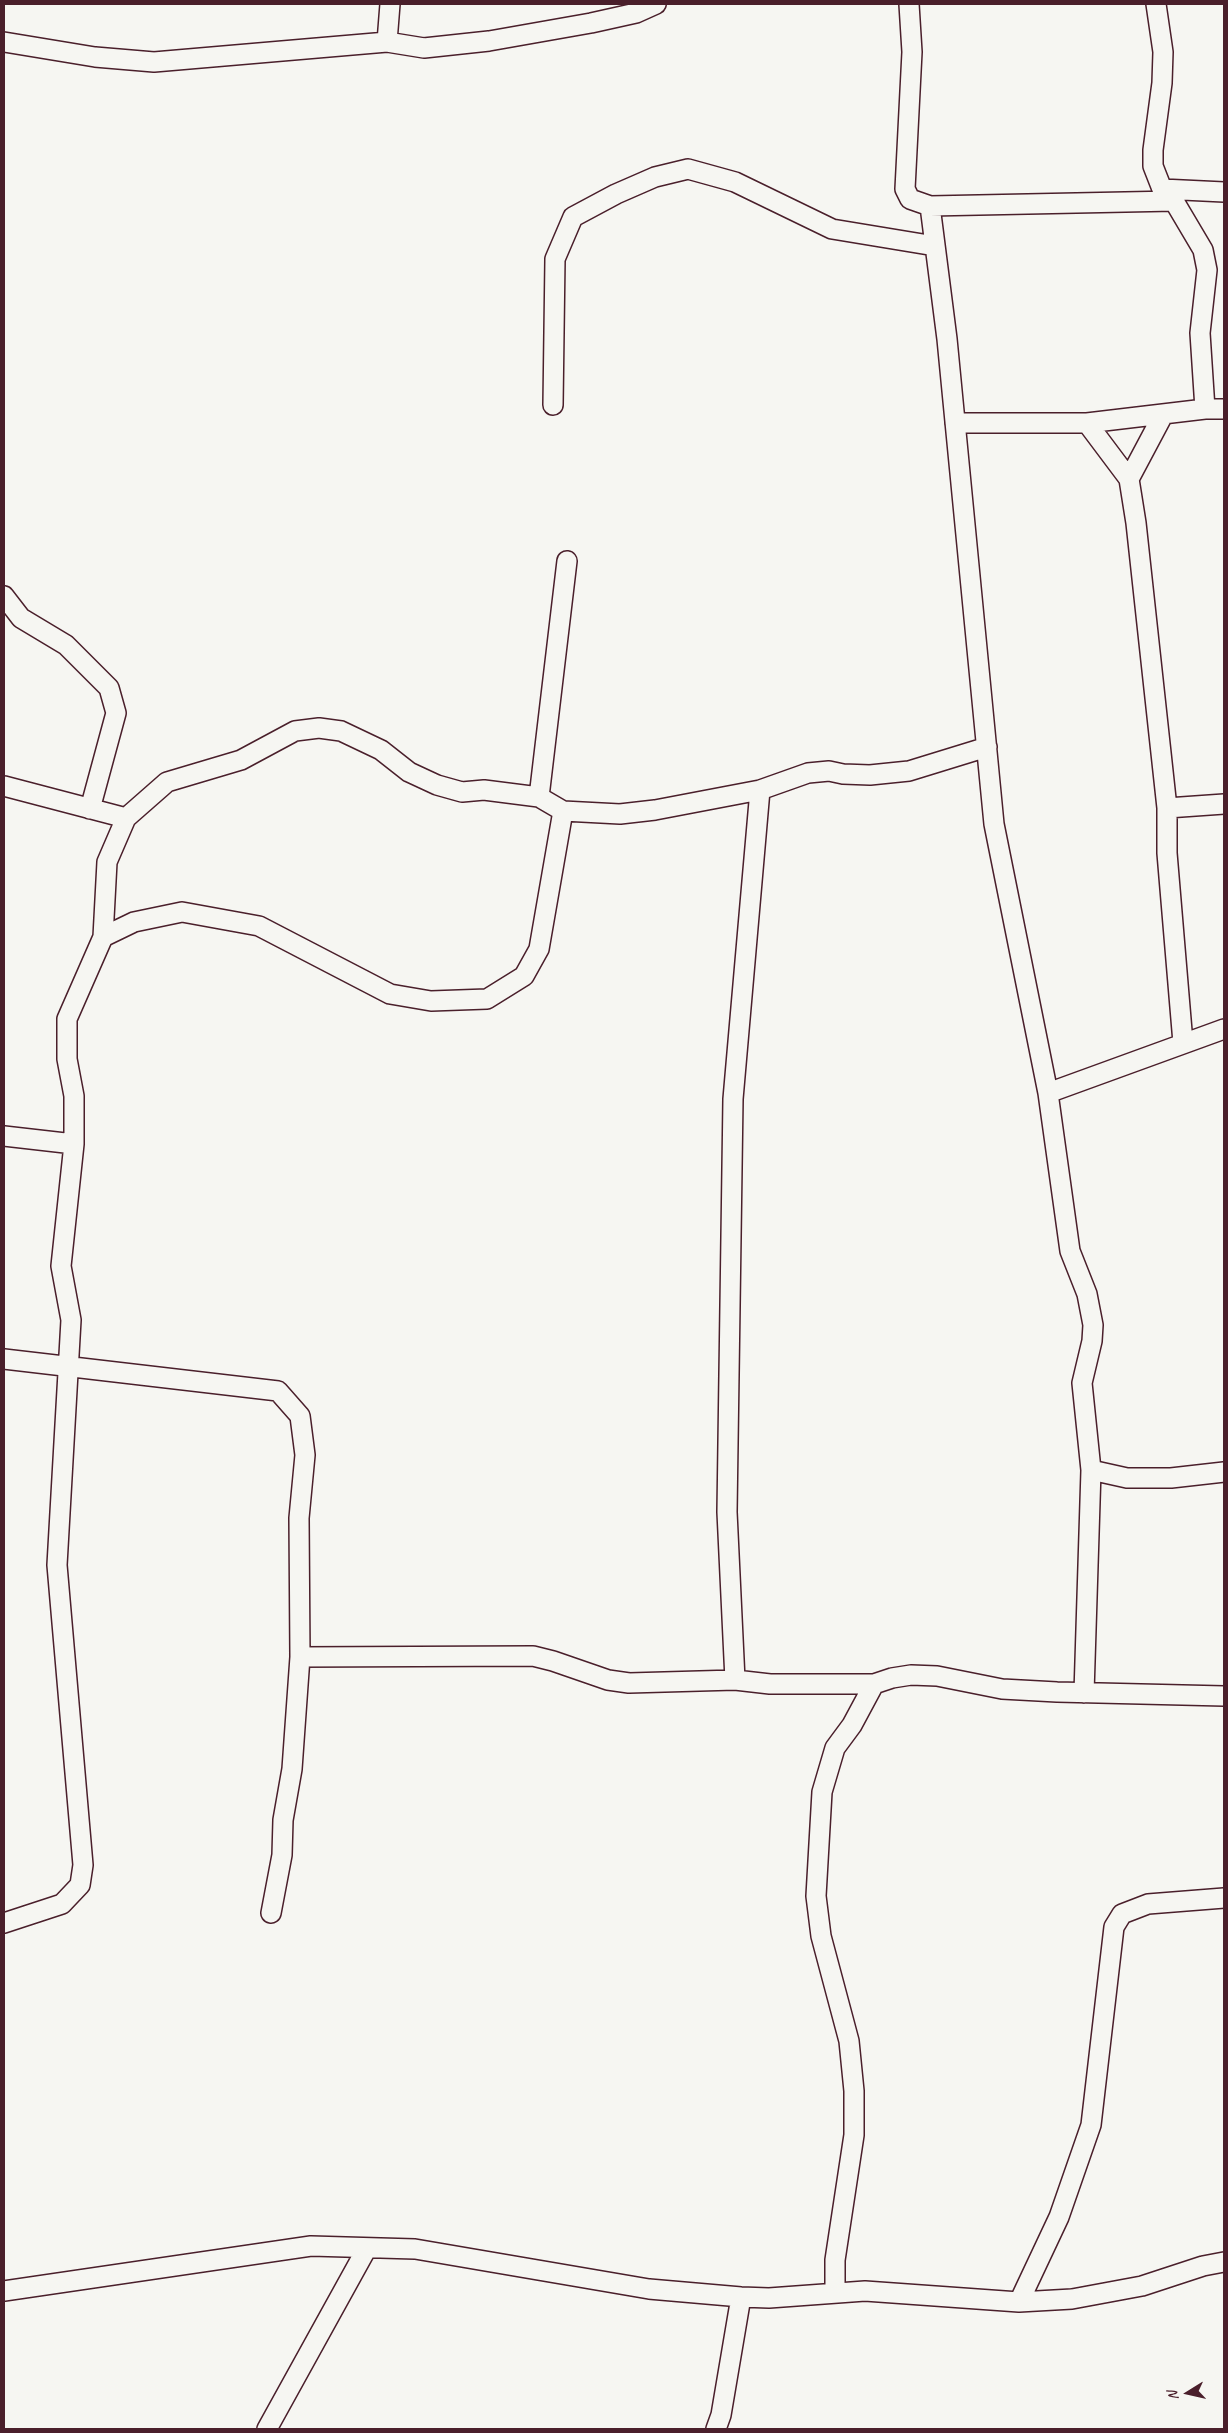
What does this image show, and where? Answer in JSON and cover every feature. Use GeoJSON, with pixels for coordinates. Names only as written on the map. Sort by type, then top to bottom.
{"type":"FeatureCollection","features":[{"type":"Feature","properties":{"kind":"street"},"geometry":{"type":"LineString","coordinates":[[387,42],[390,4]]}},
{"type":"Feature","properties":{"kind":"street"},"geometry":{"type":"LineString","coordinates":[[4,42],[95,57],[154,62],[387,42],[424,48],[489,42],[636,14],[656,4]]}},
{"type":"Feature","properties":{"kind":"street"},"geometry":{"type":"LineString","coordinates":[[909,4],[912,52],[905,189],[910,199],[930,206],[1224,192]]}},
{"type":"Feature","properties":{"kind":"street"},"geometry":{"type":"LineString","coordinates":[[1156,4],[1163,52],[1162,83],[1153,150],[1153,166],[1168,195],[1203,250],[1208,270],[1200,333],[1205,409]]}},
{"type":"Feature","properties":{"kind":"street"},"geometry":{"type":"LineString","coordinates":[[553,405],[554,259],[573,217],[616,194],[656,177],[688,169],[735,182],[832,229],[935,246]]}},
{"type":"Feature","properties":{"kind":"street"},"geometry":{"type":"LineString","coordinates":[[930,206],[955,423],[994,824],[1048,1093],[1070,1251],[1087,1294],[1093,1325],[1092,1341],[1082,1383],[1091,1470],[1084,1693]]}},
{"type":"Feature","properties":{"kind":"street"},"geometry":{"type":"LineString","coordinates":[[955,423],[1087,423],[1205,409],[1224,409]]}},
{"type":"Feature","properties":{"kind":"street"},"geometry":{"type":"LineString","coordinates":[[1129,478],[1163,415]]}},
{"type":"Feature","properties":{"kind":"street"},"geometry":{"type":"LineString","coordinates":[[1087,423],[1129,478],[1136,523],[1167,808],[1167,853],[1183,1043]]}},
{"type":"Feature","properties":{"kind":"street"},"geometry":{"type":"LineString","coordinates":[[538,797],[567,561]]}},
{"type":"Feature","properties":{"kind":"street"},"geometry":{"type":"LineString","coordinates":[[4,596],[21,618],[66,645],[109,688],[116,713],[90,809]]}},
{"type":"Feature","properties":{"kind":"street"},"geometry":{"type":"LineString","coordinates":[[4,1923],[62,1904],[80,1885],[83,1865],[57,1565],[71,1320],[61,1266],[74,1144],[74,1096],[67,1059],[67,1019],[103,937],[106,862],[126,818],[167,782],[241,760],[295,730],[319,728],[341,731],[381,750],[409,772],[438,786],[462,792],[484,790],[538,797],[563,810],[620,814],[760,790],[808,773],[829,771],[842,774],[870,775],[909,772],[987,747]]}},
{"type":"Feature","properties":{"kind":"street"},"geometry":{"type":"LineString","coordinates":[[4,786],[126,818]]}},
{"type":"Feature","properties":{"kind":"street"},"geometry":{"type":"LineString","coordinates":[[735,1680],[727,1512],[733,1100],[760,790]]}},
{"type":"Feature","properties":{"kind":"street"},"geometry":{"type":"LineString","coordinates":[[1167,808],[1224,804]]}},
{"type":"Feature","properties":{"kind":"street"},"geometry":{"type":"LineString","coordinates":[[103,937],[134,922],[182,912],[260,926],[390,994],[431,1001],[487,1000],[524,976],[538,949],[563,810]]}},
{"type":"Feature","properties":{"kind":"street"},"geometry":{"type":"LineString","coordinates":[[1048,1093],[1224,1029]]}},
{"type":"Feature","properties":{"kind":"street"},"geometry":{"type":"LineString","coordinates":[[4,1136],[74,1144]]}},
{"type":"Feature","properties":{"kind":"street"},"geometry":{"type":"LineString","coordinates":[[4,1359],[278,1391],[300,1416],[305,1454],[299,1518],[300,1657],[292,1769],[283,1820],[282,1855],[270,1913]]}},
{"type":"Feature","properties":{"kind":"street"},"geometry":{"type":"LineString","coordinates":[[1091,1470],[1126,1478],[1171,1478],[1224,1472]]}},
{"type":"Feature","properties":{"kind":"street"},"geometry":{"type":"LineString","coordinates":[[300,1657],[533,1656],[608,1680],[629,1683],[735,1680],[770,1684],[874,1684],[892,1678],[911,1675],[937,1676],[1002,1689],[1224,1696]]}},
{"type":"Feature","properties":{"kind":"street"},"geometry":{"type":"LineString","coordinates":[[835,2293],[835,2260],[854,2135],[854,2091],[849,2041],[821,1936],[816,1896],[822,1792],[836,1748],[852,1724],[874,1684]]}},
{"type":"Feature","properties":{"kind":"street"},"geometry":{"type":"LineString","coordinates":[[1019,2302],[1059,2217],[1091,2125],[1114,1927],[1122,1914],[1148,1904],[1224,1898]]}},
{"type":"Feature","properties":{"kind":"street"},"geometry":{"type":"LineString","coordinates":[[4,2291],[311,2246],[415,2249],[649,2288],[769,2298],[864,2291],[1019,2302],[1072,2299],[1142,2286],[1203,2266],[1224,2262]]}},
{"type":"Feature","properties":{"kind":"street"},"geometry":{"type":"LineString","coordinates":[[267,2429],[367,2248]]}},
{"type":"Feature","properties":{"kind":"street"},"geometry":{"type":"LineString","coordinates":[[716,2429],[721,2415],[740,2297]]}}]}
